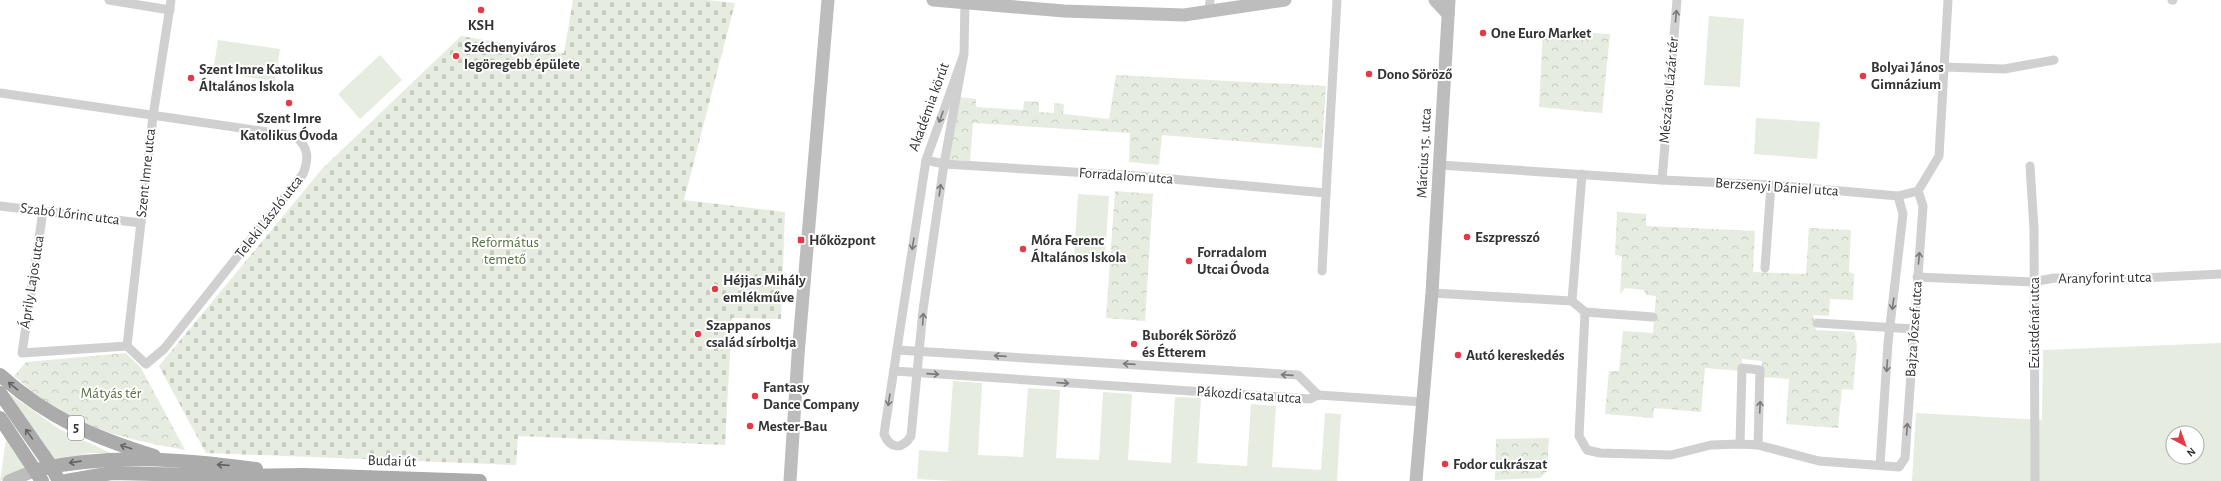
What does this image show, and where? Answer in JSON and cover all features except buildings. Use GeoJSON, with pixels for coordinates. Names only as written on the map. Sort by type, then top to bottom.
{"type":"FeatureCollection","features":[{"type":"Feature","properties":{"kind":"main road","name":"5"},"geometry":{"type":"LineString","coordinates":[[0,375],[32,401],[73,426],[113,443],[164,459]]}},
{"type":"Feature","properties":{"kind":"main road"},"geometry":{"type":"LineString","coordinates":[[0,393],[51,466],[59,481]]}},
{"type":"Feature","properties":{"kind":"main road"},"geometry":{"type":"LineString","coordinates":[[0,418],[39,475]]}},
{"type":"Feature","properties":{"kind":"main road","name":"5"},"geometry":{"type":"LineString","coordinates":[[39,475],[51,466],[92,460],[164,459]]}},
{"type":"Feature","properties":{"kind":"main road","name":"Budai út"},"geometry":{"type":"LineString","coordinates":[[164,459],[304,475]]}},
{"type":"Feature","properties":{"kind":"main road","name":"5"},"geometry":{"type":"LineString","coordinates":[[66,481],[112,473],[161,475]]}},
{"type":"Feature","properties":{"kind":"main road","name":"Budai út"},"geometry":{"type":"LineString","coordinates":[[161,475],[304,475],[480,481]]}},
{"type":"Feature","properties":{"kind":"main road"},"geometry":{"type":"LineString","coordinates":[[134,481],[161,475]]}},
{"type":"Feature","properties":{"kind":"street"},"geometry":{"type":"LineString","coordinates":[[109,0],[170,10]]}},
{"type":"Feature","properties":{"kind":"street","name":"Szent Imre utca"},"geometry":{"type":"LineString","coordinates":[[127,346],[152,116],[172,0]]}},
{"type":"Feature","properties":{"kind":"street"},"geometry":{"type":"LineString","coordinates":[[790,481],[798,348],[828,0]]}},
{"type":"Feature","properties":{"kind":"street"},"geometry":{"type":"LineString","coordinates":[[933,0],[1119,14],[1184,15],[1210,6],[1281,0]]}},
{"type":"Feature","properties":{"kind":"street"},"geometry":{"type":"LineString","coordinates":[[1322,271],[1337,0]]}},
{"type":"Feature","properties":{"kind":"street"},"geometry":{"type":"LineString","coordinates":[[1435,0],[1448,14]]}},
{"type":"Feature","properties":{"kind":"street","name":"Március 15. utca"},"geometry":{"type":"LineString","coordinates":[[1416,481],[1432,293],[1449,0]]}},
{"type":"Feature","properties":{"kind":"street","name":"Mészáros Lázár tér"},"geometry":{"type":"LineString","coordinates":[[1662,180],[1677,0]]}},
{"type":"Feature","properties":{"kind":"street"},"geometry":{"type":"LineString","coordinates":[[1918,191],[1939,156],[1948,0]]}},
{"type":"Feature","properties":{"kind":"street"},"geometry":{"type":"LineString","coordinates":[[964,54],[965,2]]}},
{"type":"Feature","properties":{"kind":"street","name":"Akadémia körút"},"geometry":{"type":"LineString","coordinates":[[964,54],[944,164],[923,310],[911,436],[903,445],[896,447],[890,445],[884,434],[926,160],[964,54]]}},
{"type":"Feature","properties":{"kind":"street"},"geometry":{"type":"LineString","coordinates":[[1944,67],[2004,70],[2054,60]]}},
{"type":"Feature","properties":{"kind":"street","name":"Teleki László utca"},"geometry":{"type":"LineString","coordinates":[[0,93],[295,136],[302,141],[307,150],[308,162],[303,174],[164,349],[146,364],[127,346]]}},
{"type":"Feature","properties":{"kind":"street","name":"Forradalom utca"},"geometry":{"type":"LineString","coordinates":[[926,160],[944,164],[1138,176],[1326,193]]}},
{"type":"Feature","properties":{"kind":"street","name":"Berzsenyi Dániel utca"},"geometry":{"type":"LineString","coordinates":[[1440,165],[1662,180],[1771,185],[1898,196],[1918,191]]}},
{"type":"Feature","properties":{"kind":"street","name":"Ezüstdénár utca"},"geometry":{"type":"LineString","coordinates":[[2030,166],[2034,229],[2033,282],[2035,481]]}},
{"type":"Feature","properties":{"kind":"street"},"geometry":{"type":"LineString","coordinates":[[1572,301],[1582,174]]}},
{"type":"Feature","properties":{"kind":"street"},"geometry":{"type":"LineString","coordinates":[[1765,268],[1771,185]]}},
{"type":"Feature","properties":{"kind":"street","name":"Bajza József utca"},"geometry":{"type":"LineString","coordinates":[[1898,196],[1903,214],[1890,327],[1880,465],[1899,467],[1905,458],[1923,206],[1918,191]]}},
{"type":"Feature","properties":{"kind":"street","name":"Szabó Lőrinc utca"},"geometry":{"type":"LineString","coordinates":[[0,206],[141,223]]}},
{"type":"Feature","properties":{"kind":"street","name":"Áprily Lajos utca"},"geometry":{"type":"LineString","coordinates":[[43,211],[22,353],[127,346]]}},
{"type":"Feature","properties":{"kind":"street","name":"Aranyforint utca"},"geometry":{"type":"LineString","coordinates":[[1917,277],[2033,282],[2054,278],[2122,279],[2221,274]]}},
{"type":"Feature","properties":{"kind":"street"},"geometry":{"type":"LineString","coordinates":[[1432,293],[1572,301],[1585,312],[1653,317]]}},
{"type":"Feature","properties":{"kind":"street"},"geometry":{"type":"LineString","coordinates":[[1585,312],[1579,436],[1587,450],[1600,453],[1671,455],[1711,445],[1740,444],[1758,446],[1819,461],[1880,465]]}},
{"type":"Feature","properties":{"kind":"street"},"geometry":{"type":"LineString","coordinates":[[1817,323],[1914,329]]}},
{"type":"Feature","properties":{"kind":"street","name":"Pákozdi csata utca"},"geometry":{"type":"LineString","coordinates":[[894,371],[1310,399],[1318,394],[1298,375],[897,350]]}},
{"type":"Feature","properties":{"kind":"street"},"geometry":{"type":"LineString","coordinates":[[1740,444],[1742,368],[1760,370],[1758,446]]}},
{"type":"Feature","properties":{"kind":"street"},"geometry":{"type":"LineString","coordinates":[[1318,394],[1423,402]]}},
{"type":"Feature","properties":{"kind":"street"},"geometry":{"type":"LineString","coordinates":[[9,481],[39,475]]}},
{"type":"Feature","properties":{"kind":"green space","name":"Református temető"},"geometry":{"type":"Polygon","coordinates":[[[573,0],[707,0],[735,3],[684,200],[785,212],[781,319],[732,318],[725,445],[518,436],[516,465],[206,453],[159,366],[322,169],[461,36],[503,43],[502,48],[564,53],[573,0]]]}},
{"type":"Feature","properties":{"kind":"green space"},"geometry":{"type":"Polygon","coordinates":[[[1709,16],[1744,19],[1740,87],[1704,85],[1709,16]]]}},
{"type":"Feature","properties":{"kind":"green space"},"geometry":{"type":"Polygon","coordinates":[[[1543,31],[1610,34],[1602,113],[1539,107],[1543,31]]]}},
{"type":"Feature","properties":{"kind":"green space"},"geometry":{"type":"Polygon","coordinates":[[[218,40],[280,49],[275,81],[213,72],[218,40]]]}},
{"type":"Feature","properties":{"kind":"green space"},"geometry":{"type":"Polygon","coordinates":[[[380,55],[402,80],[360,119],[338,94],[380,55]]]}},
{"type":"Feature","properties":{"kind":"green space"},"geometry":{"type":"Polygon","coordinates":[[[1116,75],[1326,86],[1322,148],[1162,135],[1159,165],[1129,162],[1130,133],[973,123],[970,161],[949,160],[959,97],[976,99],[976,107],[1023,110],[1024,101],[1039,102],[1039,112],[1054,113],[1054,103],[1064,104],[1063,114],[1109,119],[1116,75]]]}},
{"type":"Feature","properties":{"kind":"green space"},"geometry":{"type":"Polygon","coordinates":[[[1756,118],[1820,122],[1817,159],[1754,154],[1756,118]]]}},
{"type":"Feature","properties":{"kind":"green space"},"geometry":{"type":"Polygon","coordinates":[[[1115,191],[1153,194],[1145,321],[1106,318],[1115,191]]]}},
{"type":"Feature","properties":{"kind":"green space"},"geometry":{"type":"Polygon","coordinates":[[[1078,194],[1109,196],[1105,258],[1074,256],[1078,194]]]}},
{"type":"Feature","properties":{"kind":"green space"},"geometry":{"type":"Polygon","coordinates":[[[1617,212],[1646,214],[1646,226],[1755,231],[1753,272],[1806,274],[1809,228],[1851,230],[1849,272],[1854,274],[1853,300],[1830,299],[1829,316],[1813,315],[1816,330],[1854,332],[1857,345],[1853,390],[1842,389],[1838,428],[1786,424],[1789,379],[1761,377],[1762,361],[1742,359],[1741,371],[1705,368],[1701,412],[1654,408],[1653,418],[1605,414],[1609,371],[1619,371],[1623,331],[1653,333],[1656,296],[1646,295],[1644,290],[1625,288],[1620,294],[1622,256],[1615,255],[1617,212]]]}},
{"type":"Feature","properties":{"kind":"green space"},"geometry":{"type":"Polygon","coordinates":[[[2221,343],[2221,481],[1912,481],[1916,413],[2042,420],[2043,350],[2221,343]]]}},
{"type":"Feature","properties":{"kind":"green space","name":"Mátyás tér"},"geometry":{"type":"Polygon","coordinates":[[[126,353],[141,368],[185,450],[148,443],[112,433],[78,420],[41,398],[14,376],[26,362],[126,353]]]}},
{"type":"Feature","properties":{"kind":"green space"},"geometry":{"type":"Polygon","coordinates":[[[953,381],[982,383],[978,455],[1023,457],[1028,388],[1060,390],[1056,458],[1099,460],[1103,392],[1132,394],[1128,460],[1171,463],[1175,397],[1201,398],[1197,463],[1247,466],[1251,404],[1276,406],[1272,467],[1321,470],[1325,413],[1341,414],[1337,481],[953,481],[917,479],[919,450],[948,452],[953,381]]]}},
{"type":"Feature","properties":{"kind":"green space"},"geometry":{"type":"Polygon","coordinates":[[[4,390],[59,429],[111,453],[89,453],[53,461],[4,390]]]}},
{"type":"Feature","properties":{"kind":"green space"},"geometry":{"type":"Polygon","coordinates":[[[1549,438],[1547,471],[1540,478],[1495,480],[1496,439],[1549,438]]]}},
{"type":"Feature","properties":{"kind":"green space"},"geometry":{"type":"Polygon","coordinates":[[[6,440],[26,469],[0,481],[6,440]]]}},
{"type":"Feature","properties":{"kind":"place","name":"KSH"},"geometry":{"type":"Point","coordinates":[481,10]}},
{"type":"Feature","properties":{"kind":"place","name":"One Euro Market"},"geometry":{"type":"Point","coordinates":[1483,33]}},
{"type":"Feature","properties":{"kind":"place","name":"Széchenyiváros legöregebb épülete"},"geometry":{"type":"Point","coordinates":[456,56]}},
{"type":"Feature","properties":{"kind":"place","name":"Dono Söröző"},"geometry":{"type":"Point","coordinates":[1369,74]}},
{"type":"Feature","properties":{"kind":"place","name":"Bolyai János Gimnázium"},"geometry":{"type":"Point","coordinates":[1863,76]}},
{"type":"Feature","properties":{"kind":"place","name":"Szent Imre Katolikus Általános Iskola"},"geometry":{"type":"Point","coordinates":[191,78]}},
{"type":"Feature","properties":{"kind":"place","name":"Szent Imre Katolikus Óvoda"},"geometry":{"type":"Point","coordinates":[289,103]}},
{"type":"Feature","properties":{"kind":"place","name":"Eszpresszó"},"geometry":{"type":"Point","coordinates":[1467,237]}},
{"type":"Feature","properties":{"kind":"place","name":"Hőközpont"},"geometry":{"type":"Point","coordinates":[801,240]}},
{"type":"Feature","properties":{"kind":"place","name":"Móra Ferenc Általános Iskola"},"geometry":{"type":"Point","coordinates":[1023,249]}},
{"type":"Feature","properties":{"kind":"place","name":"Forradalom Utcai Óvoda"},"geometry":{"type":"Point","coordinates":[1189,261]}},
{"type":"Feature","properties":{"kind":"place","name":"Héjjas Mihály emlékműve"},"geometry":{"type":"Point","coordinates":[715,289]}},
{"type":"Feature","properties":{"kind":"place","name":"Szappanos család sírboltja"},"geometry":{"type":"Point","coordinates":[698,334]}},
{"type":"Feature","properties":{"kind":"place","name":"Buborék Söröző és Étterem"},"geometry":{"type":"Point","coordinates":[1134,344]}},
{"type":"Feature","properties":{"kind":"place","name":"Autó kereskedés"},"geometry":{"type":"Point","coordinates":[1458,355]}},
{"type":"Feature","properties":{"kind":"place","name":"Fantasy Dance Company"},"geometry":{"type":"Point","coordinates":[755,396]}},
{"type":"Feature","properties":{"kind":"place","name":"Mester-Bau"},"geometry":{"type":"Point","coordinates":[750,426]}},
{"type":"Feature","properties":{"kind":"place","name":"Fodor cukrászat"},"geometry":{"type":"Point","coordinates":[1445,464]}}]}
